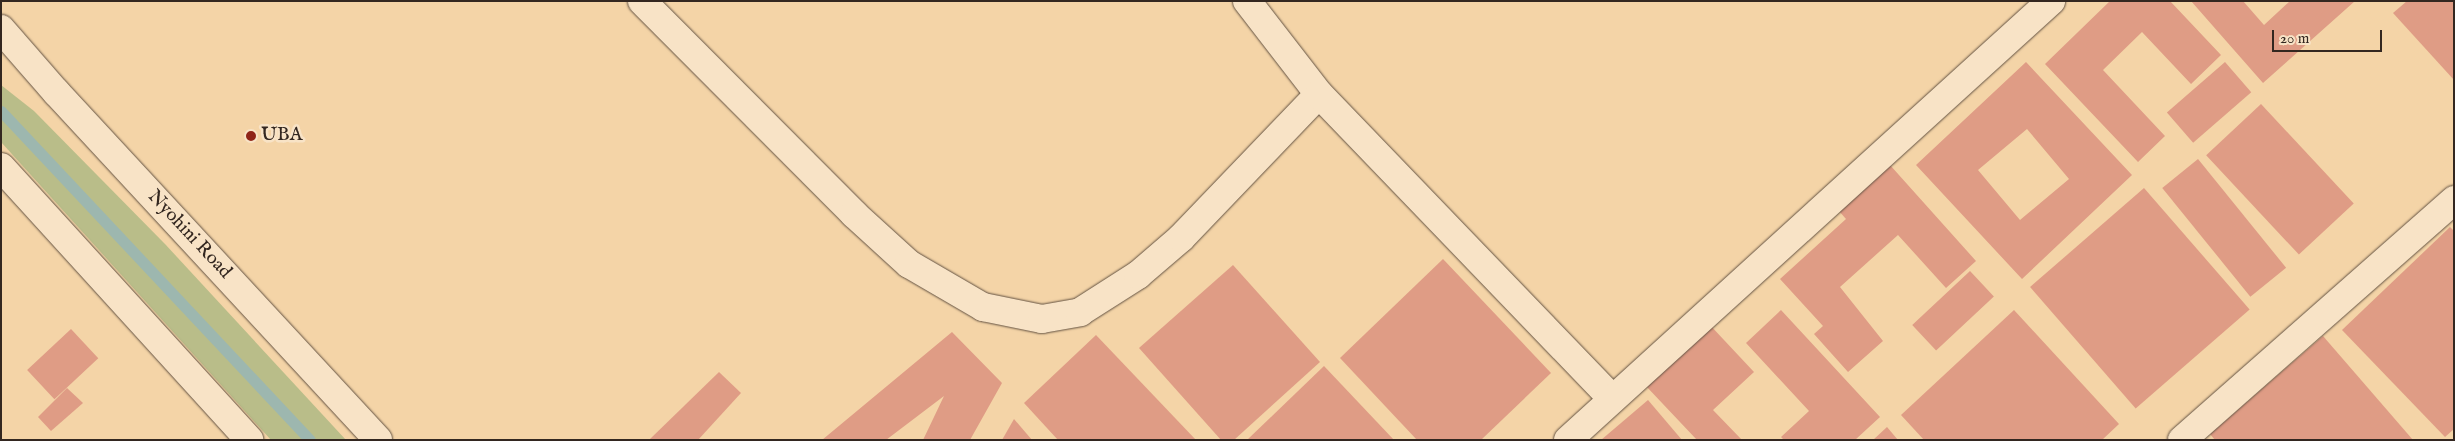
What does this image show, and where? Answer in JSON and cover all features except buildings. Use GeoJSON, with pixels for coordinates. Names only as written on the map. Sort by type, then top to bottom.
{"type":"FeatureCollection","features":[{"type":"Feature","properties":{"kind":"street"},"geometry":{"type":"LineString","coordinates":[[642,1],[846,207],[909,264],[983,307],[1042,319],[1080,312],[1138,275],[1181,238],[1319,94]]}},
{"type":"Feature","properties":{"kind":"street"},"geometry":{"type":"LineString","coordinates":[[1247,1],[1319,94],[1612,399]]}},
{"type":"Feature","properties":{"kind":"street"},"geometry":{"type":"LineString","coordinates":[[1568,440],[2051,1]]}},
{"type":"Feature","properties":{"kind":"street","name":"Nyohini Road"},"geometry":{"type":"LineString","coordinates":[[1,29],[56,92],[378,440]]}},
{"type":"Feature","properties":{"kind":"street"},"geometry":{"type":"LineString","coordinates":[[1,167],[249,440]]}},
{"type":"Feature","properties":{"kind":"street"},"geometry":{"type":"LineString","coordinates":[[2182,440],[2454,200]]}},
{"type":"Feature","properties":{"kind":"green space"},"geometry":{"type":"Polygon","coordinates":[[[1,85],[34,111],[165,244],[346,440],[271,440],[1,142],[1,85]]]}},
{"type":"Feature","properties":{"kind":"waterway"},"geometry":{"type":"LineString","coordinates":[[1,111],[310,440]]}},
{"type":"Feature","properties":{"kind":"place","name":"UBA"},"geometry":{"type":"Point","coordinates":[251,136]}}]}
